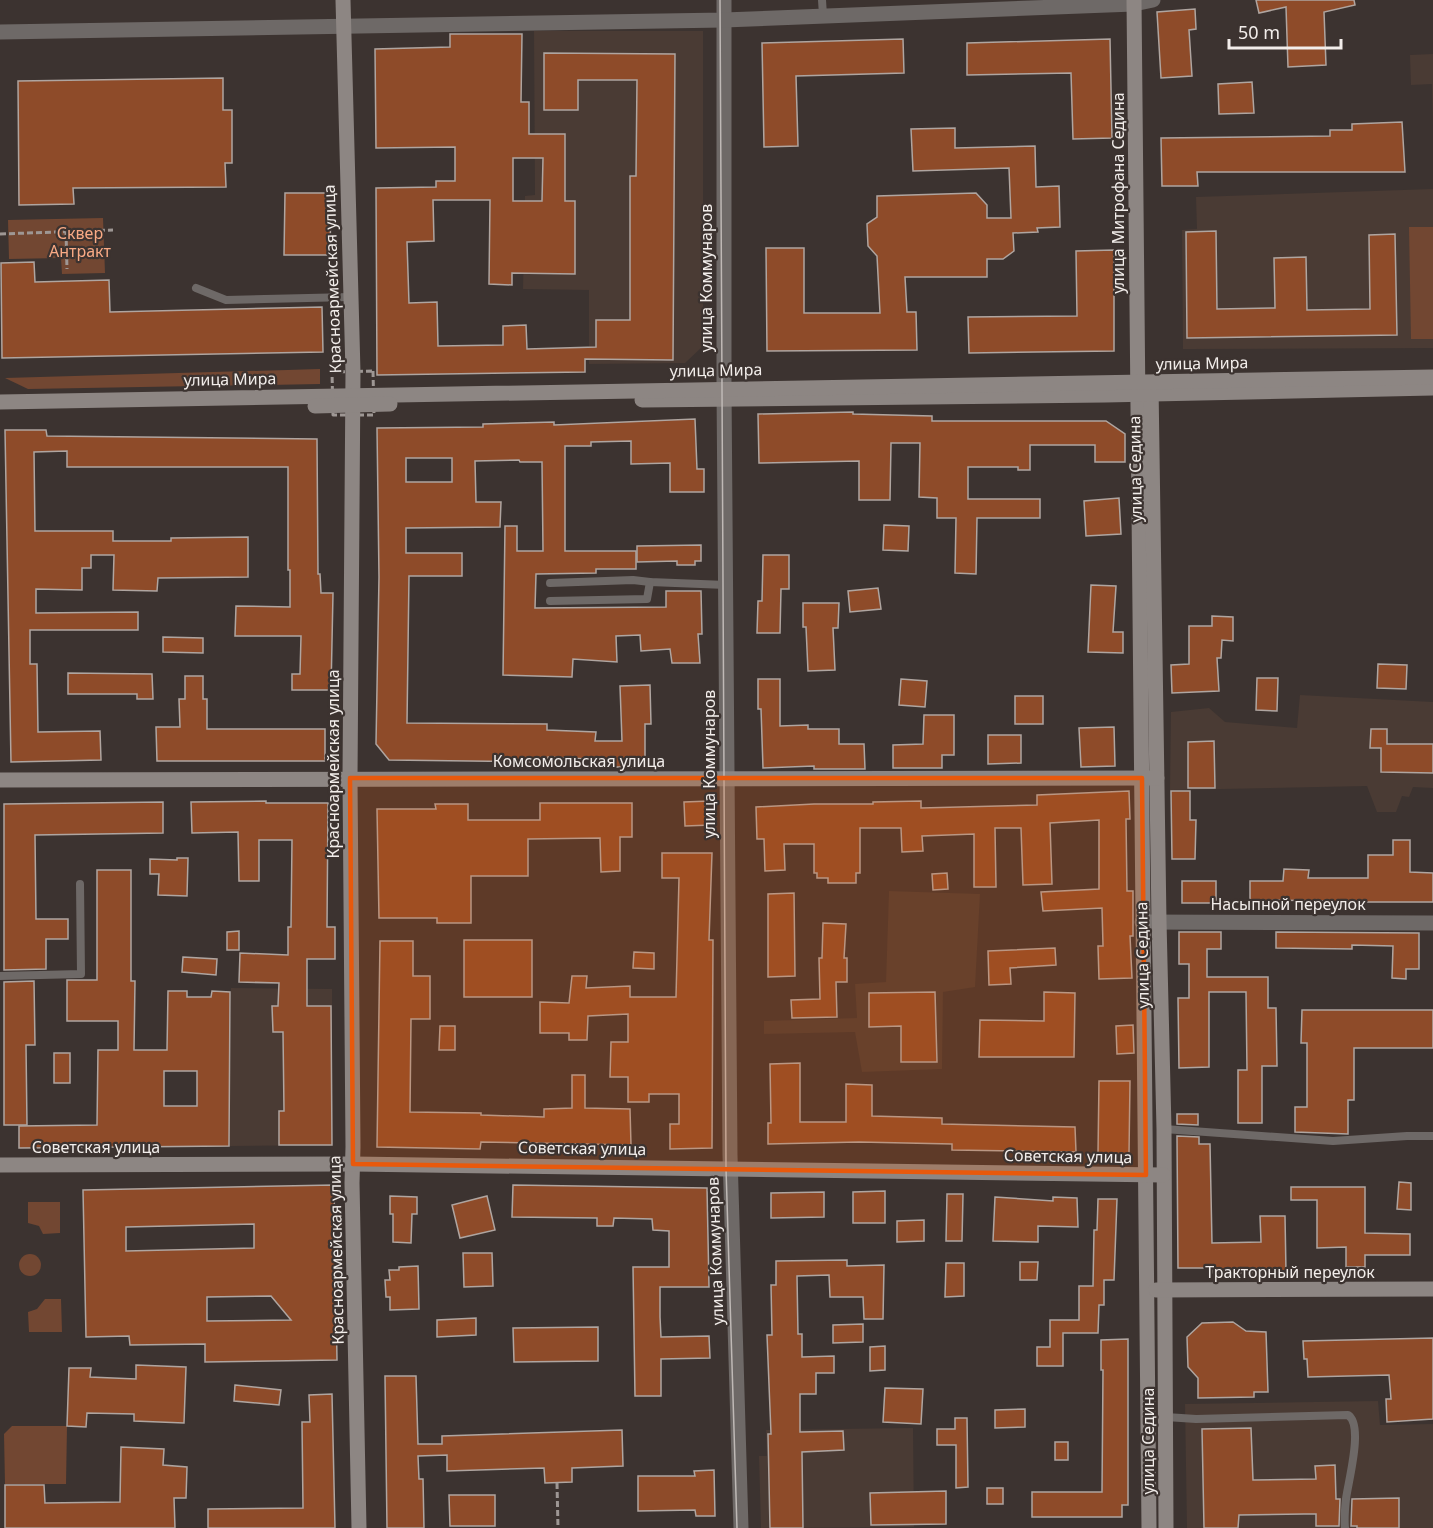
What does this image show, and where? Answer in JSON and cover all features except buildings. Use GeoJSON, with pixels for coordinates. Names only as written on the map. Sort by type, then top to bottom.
{"type":"FeatureCollection","features":[{"type":"Feature","properties":{"kind":"street","name":"Красноармейская улица"},"geometry":{"type":"LineString","coordinates":[[343,0],[353,400],[350,778],[359,1528]]}},
{"type":"Feature","properties":{"kind":"street","name":"улица Коммунаров"},"geometry":{"type":"LineString","coordinates":[[724,0],[724,394],[730,1168],[741,1528]]}},
{"type":"Feature","properties":{"kind":"street"},"geometry":{"type":"LineString","coordinates":[[0,32],[724,20],[823,8],[1154,0]]}},
{"type":"Feature","properties":{"kind":"street","name":"улица Митрофана Седина"},"geometry":{"type":"LineString","coordinates":[[1134,2],[1144,388]]}},
{"type":"Feature","properties":{"kind":"street","name":"улица Мира"},"geometry":{"type":"LineString","coordinates":[[1144,388],[1433,377]]}},
{"type":"Feature","properties":{"kind":"street","name":"улица Мира"},"geometry":{"type":"LineString","coordinates":[[0,402],[353,400],[1144,388],[1433,388]]}},
{"type":"Feature","properties":{"kind":"street","name":"улица Седина"},"geometry":{"type":"LineString","coordinates":[[1144,388],[1150,778],[1159,921],[1164,1129],[1166,1528]]}},
{"type":"Feature","properties":{"kind":"street","name":"улица Мира"},"geometry":{"type":"LineString","coordinates":[[0,411],[353,400]]}},
{"type":"Feature","properties":{"kind":"street","name":"улица Седина"},"geometry":{"type":"LineString","coordinates":[[1149,1528],[1142,922],[1150,778]]}},
{"type":"Feature","properties":{"kind":"street","name":"Комсомольская улица"},"geometry":{"type":"LineString","coordinates":[[0,780],[1150,778]]}},
{"type":"Feature","properties":{"kind":"street","name":"Насыпной переулок"},"geometry":{"type":"LineString","coordinates":[[1142,922],[1433,923]]}},
{"type":"Feature","properties":{"kind":"street","name":"Советская улица"},"geometry":{"type":"LineString","coordinates":[[0,1166],[353,1164],[1163,1175]]}},
{"type":"Feature","properties":{"kind":"street","name":"Тракторный переулок"},"geometry":{"type":"LineString","coordinates":[[1147,1290],[1433,1289]]}},
{"type":"Feature","properties":{"kind":"lane"},"geometry":{"type":"LineString","coordinates":[[196,288],[226,300],[351,297]]}},
{"type":"Feature","properties":{"kind":"lane"},"geometry":{"type":"LineString","coordinates":[[550,583],[633,580],[726,585]]}},
{"type":"Feature","properties":{"kind":"lane"},"geometry":{"type":"LineString","coordinates":[[550,602],[646,599],[650,582]]}},
{"type":"Feature","properties":{"kind":"lane"},"geometry":{"type":"LineString","coordinates":[[0,976],[81,974],[80,884]]}},
{"type":"Feature","properties":{"kind":"lane"},"geometry":{"type":"LineString","coordinates":[[1164,1129],[1333,1141],[1433,1136]]}},
{"type":"Feature","properties":{"kind":"lane"},"geometry":{"type":"LineString","coordinates":[[1166,1417],[1196,1419],[1348,1415],[1354,1423],[1354,1452],[1345,1503],[1345,1528]]}},
{"type":"Feature","properties":{"kind":"path"},"geometry":{"type":"LineString","coordinates":[[0,234],[113,230]]}},
{"type":"Feature","properties":{"kind":"path"},"geometry":{"type":"LineString","coordinates":[[66,232],[67,269]]}},
{"type":"Feature","properties":{"kind":"path"},"geometry":{"type":"LineString","coordinates":[[557,1483],[558,1528]]}},
{"type":"Feature","properties":{"kind":"highlighted area"},"geometry":{"type":"Polygon","coordinates":[[[350,778],[1142,778],[1146,1175],[353,1164],[350,778]]]}},
{"type":"Feature","properties":{"kind":"shaded area"},"geometry":{"type":"Polygon","coordinates":[[[534,31],[703,31],[703,346],[685,363],[589,364],[589,290],[523,289],[525,196],[535,195],[534,31]]]}},
{"type":"Feature","properties":{"kind":"shaded area"},"geometry":{"type":"Polygon","coordinates":[[[1433,54],[1433,126],[1432,84],[1411,85],[1410,55],[1433,54]]]}},
{"type":"Feature","properties":{"kind":"shaded area"},"geometry":{"type":"Polygon","coordinates":[[[1433,189],[1433,348],[1183,349],[1182,230],[1197,229],[1196,197],[1433,189]]]}},
{"type":"Feature","properties":{"kind":"shaded area"},"geometry":{"type":"Polygon","coordinates":[[[1300,695],[1433,702],[1433,788],[1413,787],[1409,797],[1402,796],[1396,812],[1377,812],[1367,786],[1170,790],[1171,712],[1209,708],[1225,722],[1297,728],[1300,695]]]}},
{"type":"Feature","properties":{"kind":"shaded area"},"geometry":{"type":"Polygon","coordinates":[[[889,891],[980,894],[975,987],[943,992],[942,1069],[862,1072],[855,1032],[764,1034],[764,1021],[857,1018],[855,984],[886,982],[889,891]]]}},
{"type":"Feature","properties":{"kind":"shaded area"},"geometry":{"type":"Polygon","coordinates":[[[231,988],[332,989],[332,1145],[229,1146],[231,988]]]}},
{"type":"Feature","properties":{"kind":"shaded area"},"geometry":{"type":"Polygon","coordinates":[[[1378,1401],[1380,1425],[1433,1424],[1433,1528],[1187,1528],[1185,1404],[1378,1401]]]}},
{"type":"Feature","properties":{"kind":"shaded area"},"geometry":{"type":"Polygon","coordinates":[[[913,1428],[914,1527],[761,1528],[759,1456],[767,1456],[766,1430],[913,1428]]]}},
{"type":"Feature","properties":{"kind":"green space","name":"Сквер Антракт"},"geometry":{"type":"Polygon","coordinates":[[[103,218],[105,273],[62,274],[61,258],[9,259],[8,220],[103,218]]]}},
{"type":"Feature","properties":{"kind":"green space"},"geometry":{"type":"Polygon","coordinates":[[[1409,227],[1433,227],[1433,339],[1411,339],[1409,227]]]}},
{"type":"Feature","properties":{"kind":"green space"},"geometry":{"type":"Polygon","coordinates":[[[320,369],[320,384],[28,389],[5,378],[320,369]]]}},
{"type":"Feature","properties":{"kind":"green space"},"geometry":{"type":"Polygon","coordinates":[[[28,1202],[60,1202],[60,1233],[43,1234],[39,1226],[28,1223],[28,1202]]]}},
{"type":"Feature","properties":{"kind":"green space"},"geometry":{"type":"Polygon","coordinates":[[[30,1254],[38,1257],[41,1265],[38,1273],[30,1276],[22,1273],[19,1265],[22,1257],[30,1254]]]}},
{"type":"Feature","properties":{"kind":"green space"},"geometry":{"type":"Polygon","coordinates":[[[45,1299],[61,1299],[62,1332],[29,1332],[28,1312],[37,1309],[45,1299]]]}},
{"type":"Feature","properties":{"kind":"green space"},"geometry":{"type":"Polygon","coordinates":[[[12,1426],[67,1426],[66,1484],[5,1484],[4,1434],[12,1426]]]}},
{"type":"Feature","properties":{"kind":"tram line"},"geometry":{"type":"LineString","coordinates":[[720,0],[726,1168],[737,1528]]}}]}
